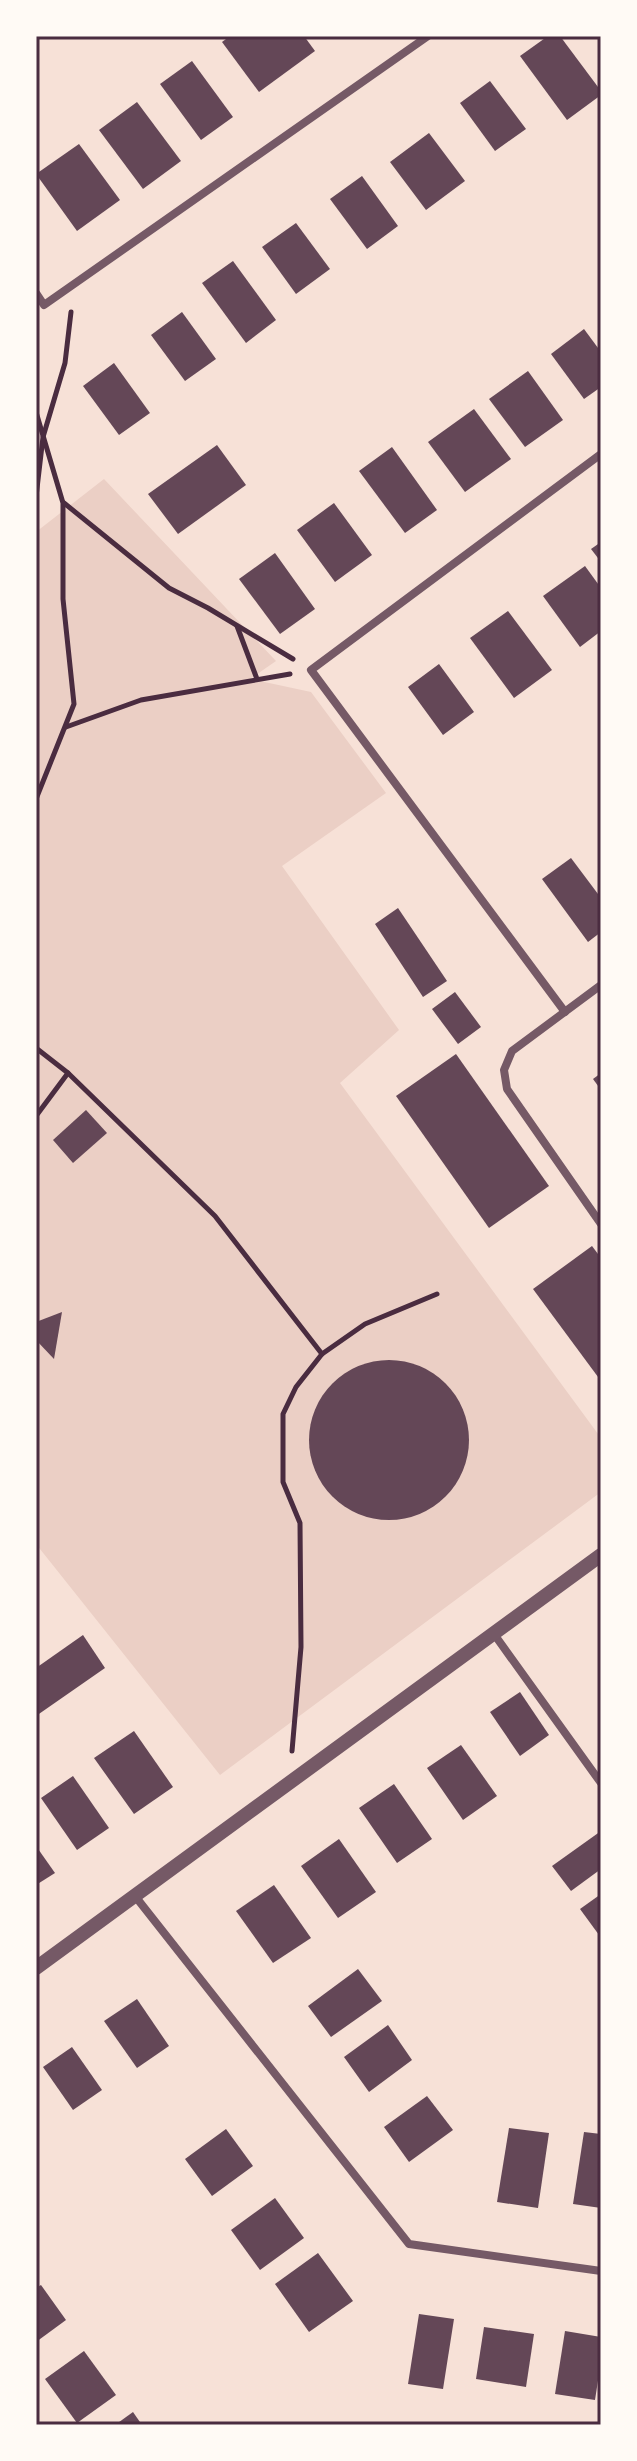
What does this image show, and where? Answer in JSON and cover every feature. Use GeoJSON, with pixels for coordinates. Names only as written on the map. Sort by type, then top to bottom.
{"type":"FeatureCollection","features":[{"type":"Feature","properties":{"kind":"street"},"geometry":{"type":"LineString","coordinates":[[36,293],[44,305],[428,36]]}},
{"type":"Feature","properties":{"kind":"street"},"geometry":{"type":"LineString","coordinates":[[565,1012],[311,670],[601,454]]}},
{"type":"Feature","properties":{"kind":"street"},"geometry":{"type":"LineString","coordinates":[[601,985],[512,1051],[504,1070],[507,1089],[601,1224]]}},
{"type":"Feature","properties":{"kind":"street"},"geometry":{"type":"LineString","coordinates":[[36,1968],[601,1555]]}},
{"type":"Feature","properties":{"kind":"street"},"geometry":{"type":"LineString","coordinates":[[494,1634],[601,1783]]}},
{"type":"Feature","properties":{"kind":"street"},"geometry":{"type":"LineString","coordinates":[[135,1896],[409,2244],[601,2271]]}},
{"type":"Feature","properties":{"kind":"path"},"geometry":{"type":"LineString","coordinates":[[36,497],[43,437],[65,363],[75,283]]}},
{"type":"Feature","properties":{"kind":"path"},"geometry":{"type":"LineString","coordinates":[[36,412],[63,503],[63,599],[74,704],[36,799]]}},
{"type":"Feature","properties":{"kind":"path"},"geometry":{"type":"LineString","coordinates":[[63,503],[169,588],[311,670]]}},
{"type":"Feature","properties":{"kind":"path"},"geometry":{"type":"LineString","coordinates":[[237,625],[257,679]]}},
{"type":"Feature","properties":{"kind":"path"},"geometry":{"type":"LineString","coordinates":[[66,727],[141,700],[311,670]]}},
{"type":"Feature","properties":{"kind":"path"},"geometry":{"type":"LineString","coordinates":[[36,1048],[68,1073],[215,1216],[322,1354]]}},
{"type":"Feature","properties":{"kind":"path"},"geometry":{"type":"LineString","coordinates":[[36,1116],[68,1073]]}},
{"type":"Feature","properties":{"kind":"path"},"geometry":{"type":"LineString","coordinates":[[289,1784],[301,1647],[300,1523],[283,1482],[283,1414],[296,1387],[322,1354],[365,1324],[437,1294]]}},
{"type":"Feature","properties":{"kind":"shaded area"},"geometry":{"type":"Polygon","coordinates":[[[104,479],[276,661],[250,679],[311,692],[386,793],[282,866],[399,1030],[340,1083],[601,1438],[601,1492],[220,1775],[36,1544],[36,532],[104,479]]]}},
{"type":"Feature","properties":{"kind":"building"},"geometry":{"type":"Polygon","coordinates":[[[230,36],[304,36],[315,51],[259,92],[222,42],[230,36]]]}},
{"type":"Feature","properties":{"kind":"building"},"geometry":{"type":"Polygon","coordinates":[[[548,36],[560,36],[601,91],[601,95],[567,120],[520,56],[548,36]]]}},
{"type":"Feature","properties":{"kind":"building"},"geometry":{"type":"Polygon","coordinates":[[[192,61],[233,117],[201,140],[160,84],[192,61]]]}},
{"type":"Feature","properties":{"kind":"building"},"geometry":{"type":"Polygon","coordinates":[[[490,81],[526,129],[495,151],[460,103],[490,81]]]}},
{"type":"Feature","properties":{"kind":"building"},"geometry":{"type":"Polygon","coordinates":[[[137,102],[181,161],[143,189],[99,130],[137,102]]]}},
{"type":"Feature","properties":{"kind":"building"},"geometry":{"type":"Polygon","coordinates":[[[429,133],[465,181],[426,210],[390,162],[429,133]]]}},
{"type":"Feature","properties":{"kind":"building"},"geometry":{"type":"Polygon","coordinates":[[[79,144],[120,200],[77,231],[36,174],[79,144]]]}},
{"type":"Feature","properties":{"kind":"building"},"geometry":{"type":"Polygon","coordinates":[[[362,176],[398,226],[367,249],[330,199],[362,176]]]}},
{"type":"Feature","properties":{"kind":"building"},"geometry":{"type":"Polygon","coordinates":[[[296,223],[330,269],[296,294],[262,247],[296,223]]]}},
{"type":"Feature","properties":{"kind":"building"},"geometry":{"type":"Polygon","coordinates":[[[233,261],[276,320],[246,343],[202,283],[233,261]]]}},
{"type":"Feature","properties":{"kind":"building"},"geometry":{"type":"Polygon","coordinates":[[[182,312],[216,359],[185,381],[151,335],[182,312]]]}},
{"type":"Feature","properties":{"kind":"building"},"geometry":{"type":"Polygon","coordinates":[[[584,329],[601,352],[601,387],[584,399],[551,354],[584,329]]]}},
{"type":"Feature","properties":{"kind":"building"},"geometry":{"type":"Polygon","coordinates":[[[114,363],[150,413],[119,435],[83,386],[114,363]]]}},
{"type":"Feature","properties":{"kind":"building"},"geometry":{"type":"Polygon","coordinates":[[[528,371],[563,420],[525,447],[489,399],[528,371]]]}},
{"type":"Feature","properties":{"kind":"building"},"geometry":{"type":"Polygon","coordinates":[[[474,409],[511,459],[465,492],[428,442],[474,409]]]}},
{"type":"Feature","properties":{"kind":"building"},"geometry":{"type":"Polygon","coordinates":[[[217,445],[246,485],[178,534],[148,494],[217,445]]]}},
{"type":"Feature","properties":{"kind":"building"},"geometry":{"type":"Polygon","coordinates":[[[392,447],[437,510],[405,533],[359,471],[392,447]]]}},
{"type":"Feature","properties":{"kind":"building"},"geometry":{"type":"Polygon","coordinates":[[[334,503],[372,555],[335,582],[297,530],[334,503]]]}},
{"type":"Feature","properties":{"kind":"building"},"geometry":{"type":"Polygon","coordinates":[[[601,542],[601,562],[591,549],[601,542]]]}},
{"type":"Feature","properties":{"kind":"building"},"geometry":{"type":"Polygon","coordinates":[[[275,553],[315,609],[280,634],[239,579],[275,553]]]}},
{"type":"Feature","properties":{"kind":"building"},"geometry":{"type":"Polygon","coordinates":[[[585,566],[601,588],[601,631],[580,647],[543,596],[585,566]]]}},
{"type":"Feature","properties":{"kind":"building"},"geometry":{"type":"Polygon","coordinates":[[[508,611],[552,670],[514,698],[470,638],[508,611]]]}},
{"type":"Feature","properties":{"kind":"building"},"geometry":{"type":"Polygon","coordinates":[[[439,664],[474,712],[443,735],[408,687],[439,664]]]}},
{"type":"Feature","properties":{"kind":"building"},"geometry":{"type":"Polygon","coordinates":[[[571,858],[601,898],[601,932],[588,942],[542,879],[571,858]]]}},
{"type":"Feature","properties":{"kind":"building"},"geometry":{"type":"Polygon","coordinates":[[[398,908],[447,981],[423,997],[375,924],[398,908]]]}},
{"type":"Feature","properties":{"kind":"building"},"geometry":{"type":"Polygon","coordinates":[[[455,992],[481,1027],[458,1044],[432,1009],[455,992]]]}},
{"type":"Feature","properties":{"kind":"building"},"geometry":{"type":"Polygon","coordinates":[[[456,1054],[549,1186],[489,1228],[396,1096],[456,1054]]]}},
{"type":"Feature","properties":{"kind":"building"},"geometry":{"type":"Polygon","coordinates":[[[601,1073],[601,1090],[593,1079],[601,1073]]]}},
{"type":"Feature","properties":{"kind":"building"},"geometry":{"type":"Polygon","coordinates":[[[86,1110],[107,1133],[73,1163],[53,1140],[86,1110]]]}},
{"type":"Feature","properties":{"kind":"building"},"geometry":{"type":"Polygon","coordinates":[[[592,1246],[601,1258],[601,1381],[533,1289],[592,1246]]]}},
{"type":"Feature","properties":{"kind":"building"},"geometry":{"type":"Polygon","coordinates":[[[62,1312],[54,1359],[36,1340],[36,1322],[62,1312]]]}},
{"type":"Feature","properties":{"kind":"building"},"geometry":{"type":"Polygon","coordinates":[[[389,1360],[420,1366],[446,1383],[463,1409],[469,1440],[463,1471],[446,1497],[420,1514],[389,1520],[358,1514],[332,1497],[315,1471],[309,1440],[315,1409],[332,1383],[358,1366],[389,1360]]]}},
{"type":"Feature","properties":{"kind":"building"},"geometry":{"type":"Polygon","coordinates":[[[83,1635],[105,1668],[36,1716],[36,1668],[83,1635]]]}},
{"type":"Feature","properties":{"kind":"building"},"geometry":{"type":"Polygon","coordinates":[[[520,1692],[549,1735],[520,1756],[490,1712],[520,1692]]]}},
{"type":"Feature","properties":{"kind":"building"},"geometry":{"type":"Polygon","coordinates":[[[134,1731],[173,1787],[134,1814],[94,1758],[134,1731]]]}},
{"type":"Feature","properties":{"kind":"building"},"geometry":{"type":"Polygon","coordinates":[[[461,1745],[497,1796],[463,1820],[427,1768],[461,1745]]]}},
{"type":"Feature","properties":{"kind":"building"},"geometry":{"type":"Polygon","coordinates":[[[73,1776],[109,1828],[77,1850],[41,1798],[73,1776]]]}},
{"type":"Feature","properties":{"kind":"building"},"geometry":{"type":"Polygon","coordinates":[[[394,1784],[432,1839],[397,1863],[359,1808],[394,1784]]]}},
{"type":"Feature","properties":{"kind":"building"},"geometry":{"type":"Polygon","coordinates":[[[601,1831],[601,1869],[571,1891],[552,1866],[601,1831]]]}},
{"type":"Feature","properties":{"kind":"building"},"geometry":{"type":"Polygon","coordinates":[[[339,1839],[376,1892],[338,1918],[301,1866],[339,1839]]]}},
{"type":"Feature","properties":{"kind":"building"},"geometry":{"type":"Polygon","coordinates":[[[36,1846],[55,1873],[36,1885],[36,1846]]]}},
{"type":"Feature","properties":{"kind":"building"},"geometry":{"type":"Polygon","coordinates":[[[274,1885],[311,1938],[273,1963],[236,1911],[274,1885]]]}},
{"type":"Feature","properties":{"kind":"building"},"geometry":{"type":"Polygon","coordinates":[[[601,1894],[601,1933],[599,1935],[580,1909],[601,1894]]]}},
{"type":"Feature","properties":{"kind":"building"},"geometry":{"type":"Polygon","coordinates":[[[358,1969],[382,2001],[331,2037],[308,2006],[358,1969]]]}},
{"type":"Feature","properties":{"kind":"building"},"geometry":{"type":"Polygon","coordinates":[[[137,1999],[169,2046],[137,2068],[104,2021],[137,1999]]]}},
{"type":"Feature","properties":{"kind":"building"},"geometry":{"type":"Polygon","coordinates":[[[388,2025],[412,2060],[369,2092],[344,2057],[388,2025]]]}},
{"type":"Feature","properties":{"kind":"building"},"geometry":{"type":"Polygon","coordinates":[[[72,2047],[102,2090],[73,2110],[43,2067],[72,2047]]]}},
{"type":"Feature","properties":{"kind":"building"},"geometry":{"type":"Polygon","coordinates":[[[427,2096],[453,2130],[409,2162],[384,2127],[427,2096]]]}},
{"type":"Feature","properties":{"kind":"building"},"geometry":{"type":"Polygon","coordinates":[[[509,2128],[549,2133],[538,2208],[497,2202],[509,2128]]]}},
{"type":"Feature","properties":{"kind":"building"},"geometry":{"type":"Polygon","coordinates":[[[226,2129],[253,2166],[212,2196],[185,2159],[226,2129]]]}},
{"type":"Feature","properties":{"kind":"building"},"geometry":{"type":"Polygon","coordinates":[[[584,2132],[601,2134],[601,2208],[573,2204],[584,2132]]]}},
{"type":"Feature","properties":{"kind":"building"},"geometry":{"type":"Polygon","coordinates":[[[275,2198],[304,2238],[260,2270],[231,2230],[275,2198]]]}},
{"type":"Feature","properties":{"kind":"building"},"geometry":{"type":"Polygon","coordinates":[[[318,2253],[353,2301],[309,2332],[275,2284],[318,2253]]]}},
{"type":"Feature","properties":{"kind":"building"},"geometry":{"type":"Polygon","coordinates":[[[41,2285],[66,2320],[36,2342],[36,2288],[41,2285]]]}},
{"type":"Feature","properties":{"kind":"building"},"geometry":{"type":"Polygon","coordinates":[[[419,2314],[454,2319],[443,2389],[408,2384],[419,2314]]]}},
{"type":"Feature","properties":{"kind":"building"},"geometry":{"type":"Polygon","coordinates":[[[484,2327],[534,2334],[526,2387],[476,2379],[484,2327]]]}},
{"type":"Feature","properties":{"kind":"building"},"geometry":{"type":"Polygon","coordinates":[[[565,2331],[601,2337],[595,2400],[555,2394],[565,2331]]]}},
{"type":"Feature","properties":{"kind":"building"},"geometry":{"type":"Polygon","coordinates":[[[84,2351],[116,2395],[77,2423],[45,2379],[84,2351]]]}},
{"type":"Feature","properties":{"kind":"building"},"geometry":{"type":"Polygon","coordinates":[[[133,2412],[142,2425],[115,2425],[133,2412]]]}}]}
